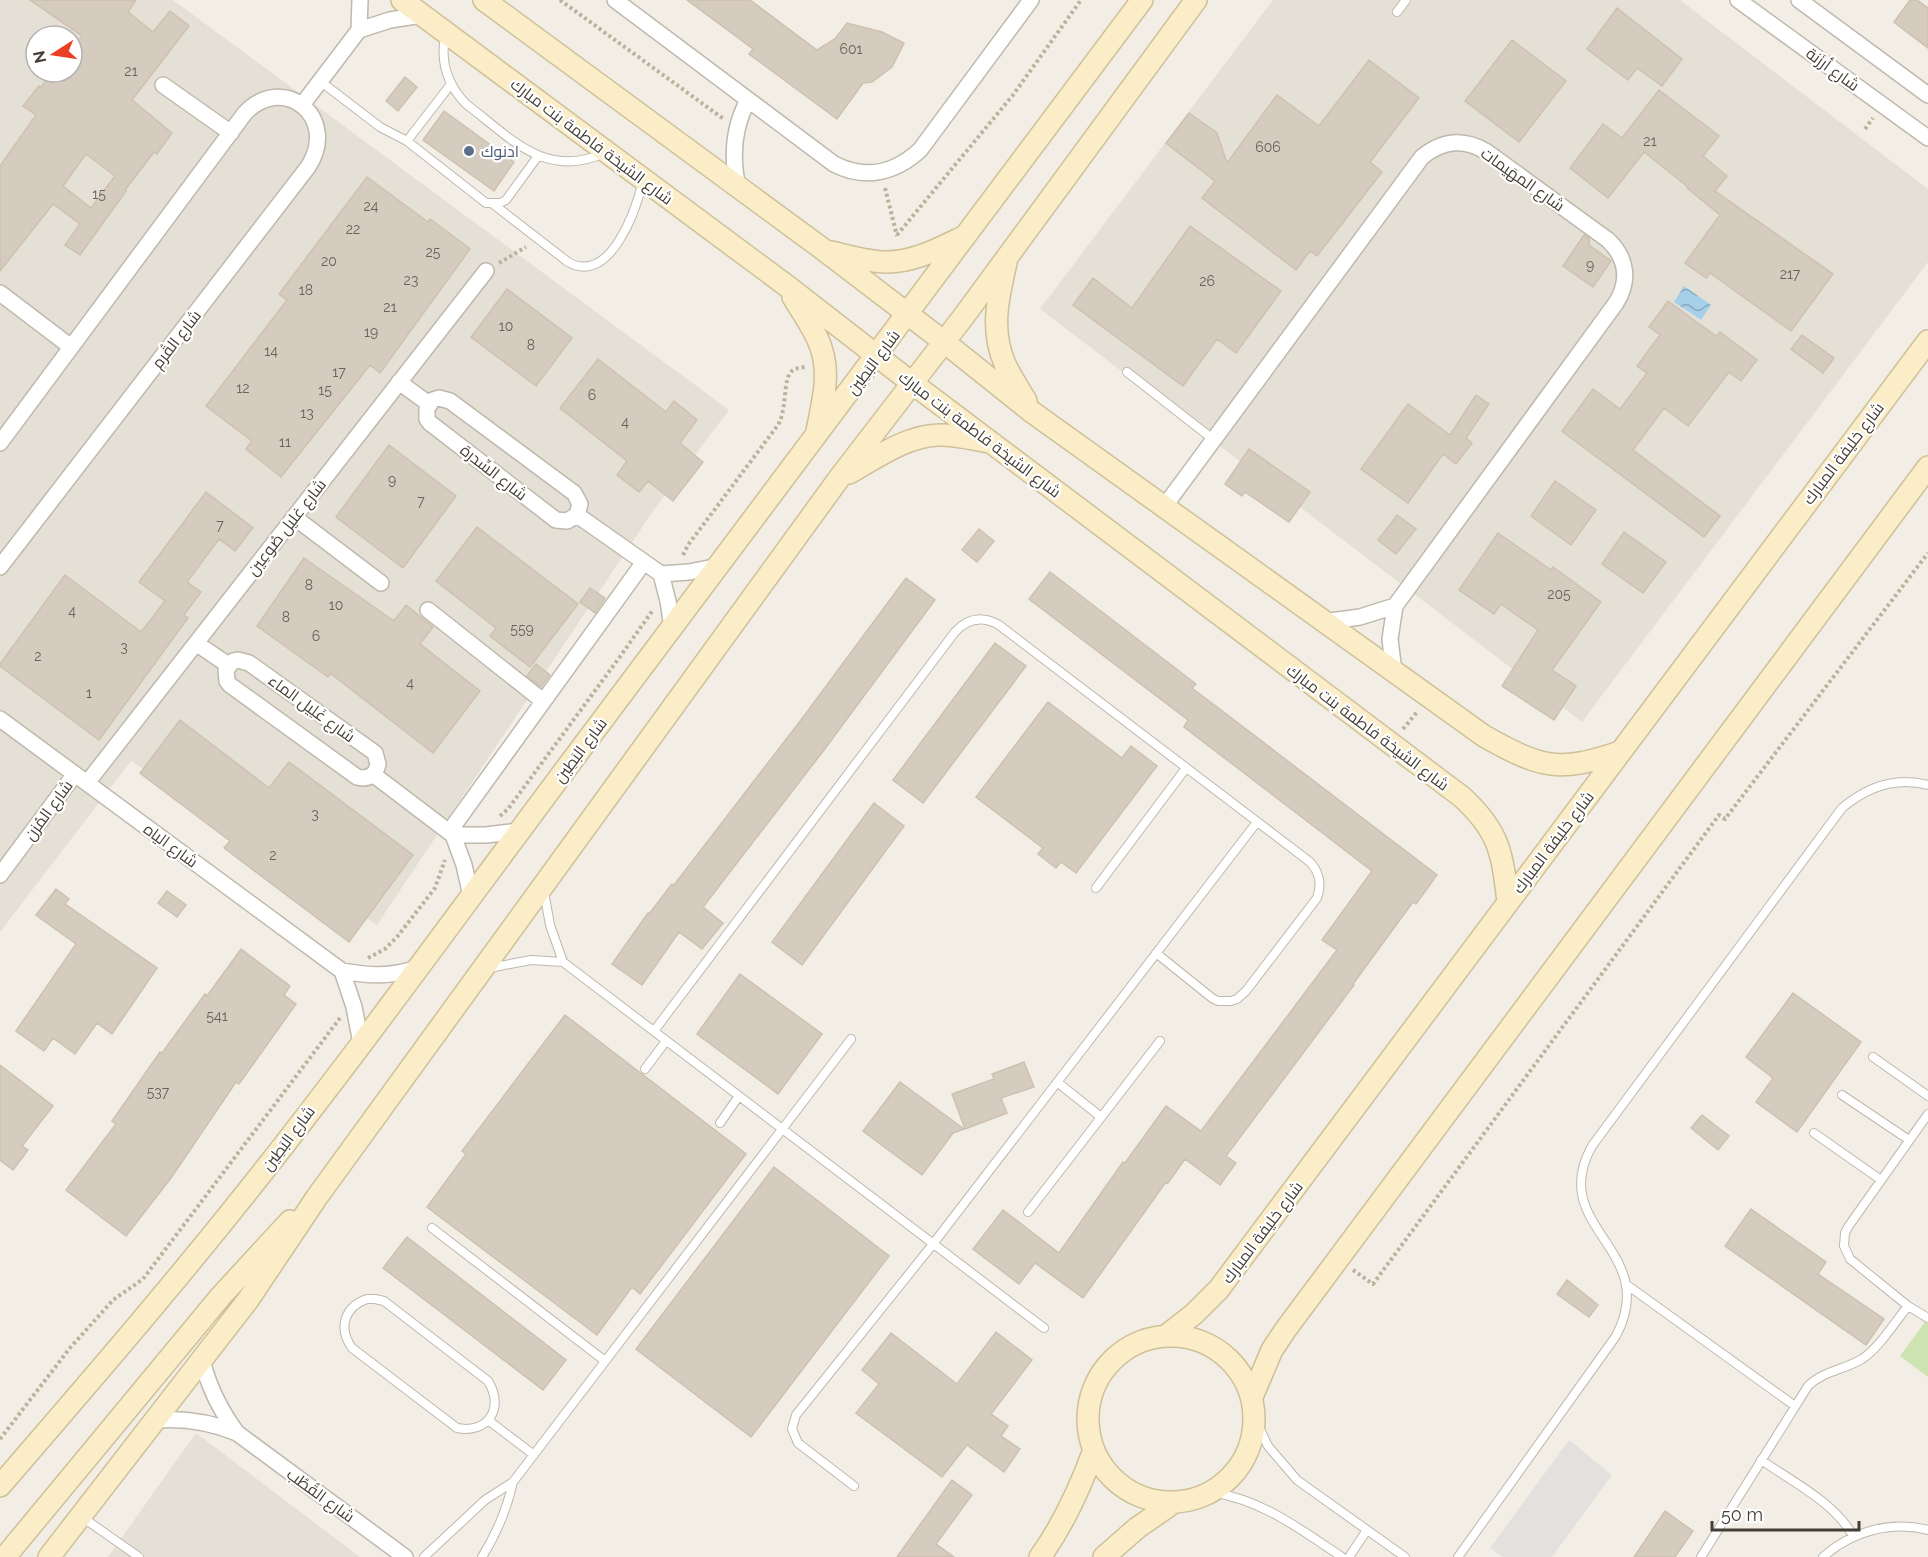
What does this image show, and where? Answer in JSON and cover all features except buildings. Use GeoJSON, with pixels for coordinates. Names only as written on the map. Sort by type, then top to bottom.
{"type":"FeatureCollection","features":[{"type":"Feature","properties":{"kind":"main road","name":"شارع الشيخة فاطمة بنت مبارك"},"geometry":{"type":"LineString","coordinates":[[402,0],[787,286],[1462,798],[1486,822],[1495,836],[1500,852],[1508,902]]}},
{"type":"Feature","properties":{"kind":"main road"},"geometry":{"type":"LineString","coordinates":[[484,0],[824,250],[1032,412],[1484,736],[1524,758],[1540,763],[1572,765],[1588,763],[1620,752]]}},
{"type":"Feature","properties":{"kind":"main road","name":"شارع البَطِين"},"geometry":{"type":"LineString","coordinates":[[0,1486],[131,1334],[238,1203],[361,1043],[1142,0]]}},
{"type":"Feature","properties":{"kind":"main road"},"geometry":{"type":"LineString","coordinates":[[49,1557],[248,1300],[316,1197],[840,477],[964,316],[1196,0]]}},
{"type":"Feature","properties":{"kind":"main road"},"geometry":{"type":"LineString","coordinates":[[824,250],[862,259],[901,261],[930,252],[968,235]]}},
{"type":"Feature","properties":{"kind":"main road"},"geometry":{"type":"LineString","coordinates":[[1008,254],[996,310],[996,334],[1007,367],[1032,412]]}},
{"type":"Feature","properties":{"kind":"main road"},"geometry":{"type":"LineString","coordinates":[[787,286],[817,338],[824,362],[824,397],[816,437]]}},
{"type":"Feature","properties":{"kind":"main road","name":"شارع خليفة المبارك"},"geometry":{"type":"LineString","coordinates":[[1167,1335],[1194,1314],[1219,1289],[1928,340]]}},
{"type":"Feature","properties":{"kind":"main road"},"geometry":{"type":"LineString","coordinates":[[840,477],[910,440],[925,436],[952,435],[992,443]]}},
{"type":"Feature","properties":{"kind":"main road"},"geometry":{"type":"LineString","coordinates":[[1252,1397],[1261,1373],[1281,1336],[1928,467]]}},
{"type":"Feature","properties":{"kind":"main road"},"geometry":{"type":"LineString","coordinates":[[5,1557],[243,1270],[316,1197]]}},
{"type":"Feature","properties":{"kind":"main road"},"geometry":{"type":"LineString","coordinates":[[1167,1335],[1186,1336],[1204,1341],[1234,1364],[1245,1380],[1252,1397],[1255,1419],[1252,1440],[1244,1461],[1231,1478],[1213,1492],[1193,1500],[1173,1503],[1153,1501],[1134,1494],[1117,1483],[1103,1468],[1094,1450],[1089,1430],[1088,1410],[1092,1391],[1101,1373],[1114,1358],[1129,1346],[1147,1338],[1167,1335]]}},
{"type":"Feature","properties":{"kind":"main road"},"geometry":{"type":"LineString","coordinates":[[1040,1557],[1064,1519],[1094,1450]]}},
{"type":"Feature","properties":{"kind":"main road"},"geometry":{"type":"LineString","coordinates":[[1104,1557],[1137,1528],[1173,1503]]}},
{"type":"Feature","properties":{"kind":"street"},"geometry":{"type":"LineString","coordinates":[[359,30],[360,0]]}},
{"type":"Feature","properties":{"kind":"street"},"geometry":{"type":"LineString","coordinates":[[615,0],[834,164],[857,173],[881,172],[903,164],[920,150],[1030,0]]}},
{"type":"Feature","properties":{"kind":"street","name":"شارع أرزَنة"},"geometry":{"type":"LineString","coordinates":[[1738,0],[1928,138]]}},
{"type":"Feature","properties":{"kind":"street"},"geometry":{"type":"LineString","coordinates":[[1799,0],[1816,5],[1928,95]]}},
{"type":"Feature","properties":{"kind":"street"},"geometry":{"type":"LineString","coordinates":[[0,443],[245,113],[259,102],[276,97],[302,105],[359,30],[390,20],[422,15]]}},
{"type":"Feature","properties":{"kind":"street"},"geometry":{"type":"LineString","coordinates":[[163,85],[231,133]]}},
{"type":"Feature","properties":{"kind":"street"},"geometry":{"type":"LineString","coordinates":[[738,187],[734,172],[734,142],[741,114],[748,100]]}},
{"type":"Feature","properties":{"kind":"street","name":"شارع القُرم"},"geometry":{"type":"LineString","coordinates":[[0,567],[308,167],[317,153],[319,135],[314,118],[302,105]]}},
{"type":"Feature","properties":{"kind":"street","name":"شارع المهَيمات"},"geometry":{"type":"LineString","coordinates":[[1164,507],[1422,157],[1439,146],[1459,142],[1478,147],[1608,240],[1620,253],[1625,270],[1620,296],[1395,606],[1390,639],[1394,672]]}},
{"type":"Feature","properties":{"kind":"street","name":"شارع غليل صُوعِين"},"geometry":{"type":"LineString","coordinates":[[81,779],[196,643],[486,271]]}},
{"type":"Feature","properties":{"kind":"street"},"geometry":{"type":"LineString","coordinates":[[0,293],[71,347]]}},
{"type":"Feature","properties":{"kind":"street"},"geometry":{"type":"LineString","coordinates":[[399,382],[429,404]]}},
{"type":"Feature","properties":{"kind":"street","name":"شارع السِّدرة"},"geometry":{"type":"LineString","coordinates":[[439,398],[450,401],[574,494],[580,504],[577,515],[567,521],[551,516],[430,423],[426,414],[429,404],[439,398]]}},
{"type":"Feature","properties":{"kind":"street"},"geometry":{"type":"LineString","coordinates":[[577,515],[661,574],[689,572],[719,566]]}},
{"type":"Feature","properties":{"kind":"street"},"geometry":{"type":"LineString","coordinates":[[294,517],[381,583]]}},
{"type":"Feature","properties":{"kind":"street"},"geometry":{"type":"LineString","coordinates":[[451,833],[644,562]]}},
{"type":"Feature","properties":{"kind":"street"},"geometry":{"type":"LineString","coordinates":[[661,574],[672,628]]}},
{"type":"Feature","properties":{"kind":"street"},"geometry":{"type":"LineString","coordinates":[[1323,622],[1360,617],[1395,606]]}},
{"type":"Feature","properties":{"kind":"street"},"geometry":{"type":"LineString","coordinates":[[428,610],[543,701]]}},
{"type":"Feature","properties":{"kind":"street","name":"شارع غَلِيل الماء"},"geometry":{"type":"LineString","coordinates":[[196,643],[228,665]]}},
{"type":"Feature","properties":{"kind":"street","name":"شارع غَلِيل الماء"},"geometry":{"type":"LineString","coordinates":[[238,660],[249,663],[375,753],[378,764],[374,775],[357,777],[230,685],[225,675],[228,665],[238,660]]}},
{"type":"Feature","properties":{"kind":"street","name":"شارع الياه"},"geometry":{"type":"LineString","coordinates":[[0,719],[342,971],[388,976],[418,968]]}},
{"type":"Feature","properties":{"kind":"street","name":"شارع غَلِيل الماء"},"geometry":{"type":"LineString","coordinates":[[374,775],[451,833]]}},
{"type":"Feature","properties":{"kind":"street","name":"شارع المُزن"},"geometry":{"type":"LineString","coordinates":[[0,875],[81,779]]}},
{"type":"Feature","properties":{"kind":"street"},"geometry":{"type":"LineString","coordinates":[[451,833],[486,835],[519,831]]}},
{"type":"Feature","properties":{"kind":"street"},"geometry":{"type":"LineString","coordinates":[[451,833],[464,865],[471,896]]}},
{"type":"Feature","properties":{"kind":"street"},"geometry":{"type":"LineString","coordinates":[[342,971],[354,1006],[361,1043]]}},
{"type":"Feature","properties":{"kind":"street","name":"شارع القُطُب"},"geometry":{"type":"LineString","coordinates":[[202,1360],[212,1391],[223,1413],[237,1433]]}},
{"type":"Feature","properties":{"kind":"street","name":"شارع القُطُب"},"geometry":{"type":"LineString","coordinates":[[157,1420],[198,1421],[218,1425],[237,1433],[405,1557]]}},
{"type":"Feature","properties":{"kind":"lane"},"geometry":{"type":"LineString","coordinates":[[1397,12],[1406,0]]}},
{"type":"Feature","properties":{"kind":"lane"},"geometry":{"type":"LineString","coordinates":[[446,32],[443,59],[446,72],[451,84],[466,104],[538,156],[568,162],[588,160],[606,152]]}},
{"type":"Feature","properties":{"kind":"lane"},"geometry":{"type":"LineString","coordinates":[[320,81],[380,127],[407,141],[480,200],[493,204],[574,265],[587,267],[602,261],[632,219],[644,180]]}},
{"type":"Feature","properties":{"kind":"lane"},"geometry":{"type":"LineString","coordinates":[[407,141],[451,84]]}},
{"type":"Feature","properties":{"kind":"lane"},"geometry":{"type":"LineString","coordinates":[[493,204],[506,200],[511,195],[538,156]]}},
{"type":"Feature","properties":{"kind":"lane"},"geometry":{"type":"LineString","coordinates":[[1127,372],[1214,440]]}},
{"type":"Feature","properties":{"kind":"lane"},"geometry":{"type":"LineString","coordinates":[[654,1031],[955,632],[968,621],[984,619],[999,625],[1315,868],[1321,883],[1313,904],[1242,996],[1231,1001],[1218,1001],[1156,953]]}},
{"type":"Feature","properties":{"kind":"lane"},"geometry":{"type":"LineString","coordinates":[[1096,888],[1186,768]]}},
{"type":"Feature","properties":{"kind":"lane"},"geometry":{"type":"LineString","coordinates":[[1458,1557],[1616,1336],[1626,1311],[1627,1285],[1623,1270],[1617,1257],[1593,1224],[1583,1203],[1580,1179],[1586,1156],[1592,1146],[1842,808],[1865,791],[1878,786],[1906,781],[1928,784]]}},
{"type":"Feature","properties":{"kind":"lane"},"geometry":{"type":"LineString","coordinates":[[854,1486],[798,1443],[792,1429],[796,1415],[933,1244],[1257,822]]}},
{"type":"Feature","properties":{"kind":"lane"},"geometry":{"type":"LineString","coordinates":[[543,885],[550,925],[564,962]]}},
{"type":"Feature","properties":{"kind":"lane"},"geometry":{"type":"LineString","coordinates":[[482,970],[522,961],[564,962],[1044,1328]]}},
{"type":"Feature","properties":{"kind":"lane"},"geometry":{"type":"LineString","coordinates":[[424,1557],[479,1506],[513,1482],[851,1039]]}},
{"type":"Feature","properties":{"kind":"lane"},"geometry":{"type":"LineString","coordinates":[[645,1069],[666,1041]]}},
{"type":"Feature","properties":{"kind":"lane"},"geometry":{"type":"LineString","coordinates":[[1028,1212],[1160,1041]]}},
{"type":"Feature","properties":{"kind":"lane"},"geometry":{"type":"LineString","coordinates":[[1873,1056],[1928,1096]]}},
{"type":"Feature","properties":{"kind":"lane"},"geometry":{"type":"LineString","coordinates":[[1058,1082],[1101,1117]]}},
{"type":"Feature","properties":{"kind":"lane"},"geometry":{"type":"LineString","coordinates":[[1842,1095],[1909,1140]]}},
{"type":"Feature","properties":{"kind":"lane"},"geometry":{"type":"LineString","coordinates":[[720,1123],[740,1096]]}},
{"type":"Feature","properties":{"kind":"lane"},"geometry":{"type":"LineString","coordinates":[[1928,1114],[1848,1227],[1844,1246],[1854,1264],[1908,1306],[1928,1318]]}},
{"type":"Feature","properties":{"kind":"lane"},"geometry":{"type":"LineString","coordinates":[[1814,1133],[1881,1180]]}},
{"type":"Feature","properties":{"kind":"lane"},"geometry":{"type":"LineString","coordinates":[[432,1228],[605,1361]]}},
{"type":"Feature","properties":{"kind":"lane"},"geometry":{"type":"LineString","coordinates":[[1627,1285],[1795,1406]]}},
{"type":"Feature","properties":{"kind":"lane"},"geometry":{"type":"LineString","coordinates":[[367,1299],[384,1301],[488,1381],[495,1396],[493,1413],[488,1420],[474,1429],[457,1428],[352,1348],[346,1341],[344,1332],[346,1315],[351,1307],[367,1299]]}},
{"type":"Feature","properties":{"kind":"lane"},"geometry":{"type":"LineString","coordinates":[[1701,1557],[1808,1386],[1828,1372],[1849,1366],[1865,1357],[1908,1306]]}},
{"type":"Feature","properties":{"kind":"lane"},"geometry":{"type":"LineString","coordinates":[[1255,1419],[1268,1446],[1286,1470],[1309,1489],[1406,1557]]}},
{"type":"Feature","properties":{"kind":"lane"},"geometry":{"type":"LineString","coordinates":[[488,1420],[534,1455]]}},
{"type":"Feature","properties":{"kind":"lane"},"geometry":{"type":"LineString","coordinates":[[1761,1460],[1834,1511],[1849,1527],[1854,1537]]}},
{"type":"Feature","properties":{"kind":"lane"},"geometry":{"type":"LineString","coordinates":[[482,1557],[504,1516],[513,1482]]}},
{"type":"Feature","properties":{"kind":"lane"},"geometry":{"type":"LineString","coordinates":[[1213,1492],[1260,1505],[1288,1520],[1342,1557]]}},
{"type":"Feature","properties":{"kind":"lane"},"geometry":{"type":"LineString","coordinates":[[81,1516],[139,1557]]}},
{"type":"Feature","properties":{"kind":"lane"},"geometry":{"type":"LineString","coordinates":[[1822,1557],[1838,1545],[1871,1530],[1906,1527],[1928,1530]]}},
{"type":"Feature","properties":{"kind":"lane"},"geometry":{"type":"LineString","coordinates":[[1349,1557],[1367,1530]]}},
{"type":"Feature","properties":{"kind":"path"},"geometry":{"type":"LineString","coordinates":[[560,0],[727,121]]}},
{"type":"Feature","properties":{"kind":"path"},"geometry":{"type":"LineString","coordinates":[[897,235],[1013,95],[1081,0]]}},
{"type":"Feature","properties":{"kind":"path"},"geometry":{"type":"LineString","coordinates":[[881,172],[898,241]]}},
{"type":"Feature","properties":{"kind":"path"},"geometry":{"type":"LineString","coordinates":[[486,271],[528,246]]}},
{"type":"Feature","properties":{"kind":"path"},"geometry":{"type":"LineString","coordinates":[[497,818],[508,809],[659,601],[661,574],[680,561],[688,545],[778,425],[785,410],[786,383],[790,372],[793,369],[811,365]]}},
{"type":"Feature","properties":{"kind":"path"},"geometry":{"type":"LineString","coordinates":[[1338,1258],[1373,1284],[1719,815],[1725,819],[1928,553]]}},
{"type":"Feature","properties":{"kind":"path"},"geometry":{"type":"LineString","coordinates":[[1391,744],[1429,698]]}},
{"type":"Feature","properties":{"kind":"path"},"geometry":{"type":"LineString","coordinates":[[342,971],[385,949],[397,937],[435,888],[451,833]]}},
{"type":"Feature","properties":{"kind":"path"},"geometry":{"type":"LineString","coordinates":[[0,1439],[70,1348],[113,1300],[143,1280],[340,1018]]}},
{"type":"Feature","properties":{"kind":"shaded area"},"geometry":{"type":"Polygon","coordinates":[[[0,0],[173,0],[729,410],[655,508],[377,925],[131,761],[0,932],[0,0]]]}},
{"type":"Feature","properties":{"kind":"shaded area"},"geometry":{"type":"Polygon","coordinates":[[[1273,0],[1680,0],[1928,189],[1928,262],[1582,722],[1040,309],[1273,0]]]}},
{"type":"Feature","properties":{"kind":"shaded area"},"geometry":{"type":"Polygon","coordinates":[[[196,1433],[360,1557],[108,1557],[196,1433]]]}},
{"type":"Feature","properties":{"kind":"shaded area"},"geometry":{"type":"Polygon","coordinates":[[[1569,1440],[1612,1475],[1552,1557],[1503,1557],[1490,1548],[1569,1440]]]}},
{"type":"Feature","properties":{"kind":"green space"},"geometry":{"type":"Polygon","coordinates":[[[1928,1318],[1928,1377],[1900,1356],[1928,1318]]]}},
{"type":"Feature","properties":{"kind":"water"},"geometry":{"type":"Polygon","coordinates":[[[1684,286],[1711,305],[1701,320],[1674,302],[1684,286]]]}},
{"type":"Feature","properties":{"kind":"place","name":"ادنوك"},"geometry":{"type":"Point","coordinates":[469,151]}}]}
